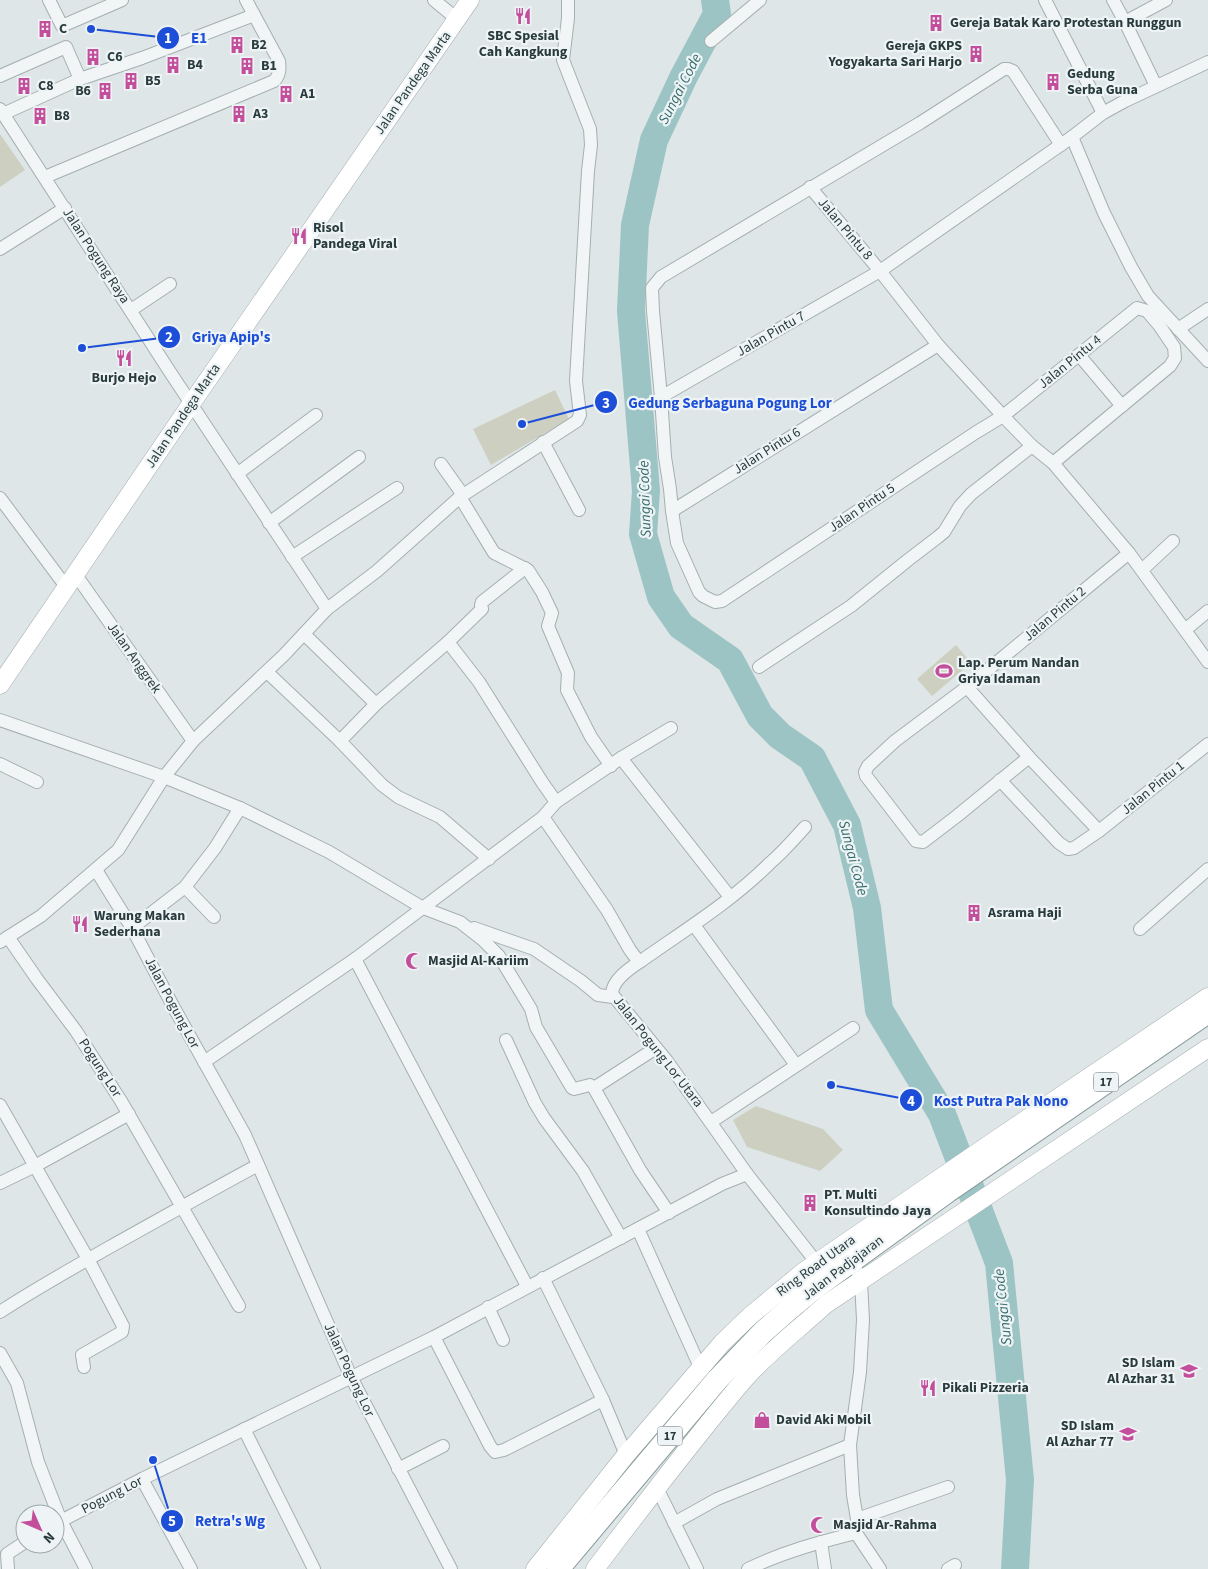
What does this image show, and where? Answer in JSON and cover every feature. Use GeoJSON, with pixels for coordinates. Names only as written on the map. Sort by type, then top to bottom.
{"type":"FeatureCollection","features":[{"type":"Feature","properties":{"kind":"highway","name":"Jalan Padjajaran"},"geometry":{"type":"LineString","coordinates":[[578,1569],[736,1375],[776,1334],[816,1300],[859,1276],[1011,1149],[1208,1012]]}},
{"type":"Feature","properties":{"kind":"highway","name":"Jalan Padjajaran"},"geometry":{"type":"LineString","coordinates":[[1011,1149],[1208,1029]]}},
{"type":"Feature","properties":{"kind":"highway","name":"Jalan Padjajaran"},"geometry":{"type":"LineString","coordinates":[[558,1569],[717,1380],[762,1332],[813,1289],[955,1194]]}},
{"type":"Feature","properties":{"kind":"street"},"geometry":{"type":"LineString","coordinates":[[49,0],[62,26],[122,0]]}},
{"type":"Feature","properties":{"kind":"street"},"geometry":{"type":"LineString","coordinates":[[45,177],[274,81],[278,77],[280,70],[279,61],[246,0]]}},
{"type":"Feature","properties":{"kind":"street"},"geometry":{"type":"LineString","coordinates":[[434,0],[457,19]]}},
{"type":"Feature","properties":{"kind":"street","name":"Jalan Pandega Marta"},"geometry":{"type":"LineString","coordinates":[[0,685],[470,0]]}},
{"type":"Feature","properties":{"kind":"street","name":"Pogung Lor"},"geometry":{"type":"LineString","coordinates":[[239,1306],[180,1207],[129,1114],[76,1031],[4,939],[41,916],[118,850],[164,777],[193,740],[267,672],[327,610],[377,571],[461,496],[577,421],[580,415],[576,381],[591,145],[590,129],[563,60],[568,0]]}},
{"type":"Feature","properties":{"kind":"street"},"geometry":{"type":"LineString","coordinates":[[711,41],[760,0]]}},
{"type":"Feature","properties":{"kind":"street"},"geometry":{"type":"LineString","coordinates":[[1046,0],[1103,113]]}},
{"type":"Feature","properties":{"kind":"street"},"geometry":{"type":"LineString","coordinates":[[1113,0],[1156,86]]}},
{"type":"Feature","properties":{"kind":"street"},"geometry":{"type":"LineString","coordinates":[[1125,22],[1166,0]]}},
{"type":"Feature","properties":{"kind":"street"},"geometry":{"type":"LineString","coordinates":[[2,111],[80,78],[142,58],[254,15]]}},
{"type":"Feature","properties":{"kind":"street"},"geometry":{"type":"LineString","coordinates":[[0,76],[66,47],[80,78]]}},
{"type":"Feature","properties":{"kind":"street","name":"Jalan Pintu 7"},"geometry":{"type":"LineString","coordinates":[[661,397],[880,271],[1061,145],[1103,113],[1208,62]]}},
{"type":"Feature","properties":{"kind":"street"},"geometry":{"type":"LineString","coordinates":[[672,510],[665,457],[653,311],[652,288],[660,277],[920,123],[1004,70],[1013,71],[1061,145]]}},
{"type":"Feature","properties":{"kind":"street","name":"Jalan Pogung Raya"},"geometry":{"type":"LineString","coordinates":[[2,111],[191,404],[327,610]]}},
{"type":"Feature","properties":{"kind":"street"},"geometry":{"type":"LineString","coordinates":[[1072,137],[1104,212],[1131,267],[1148,296],[1208,361]]}},
{"type":"Feature","properties":{"kind":"street","name":"Jalan Pintu 8"},"geometry":{"type":"LineString","coordinates":[[810,187],[880,271],[938,345],[1003,416],[1032,446],[1052,463],[1124,557],[1142,570],[1208,662]]}},
{"type":"Feature","properties":{"kind":"street"},"geometry":{"type":"LineString","coordinates":[[0,249],[65,208]]}},
{"type":"Feature","properties":{"kind":"street"},"geometry":{"type":"LineString","coordinates":[[131,310],[170,284]]}},
{"type":"Feature","properties":{"kind":"street","name":"Jalan Pintu 4"},"geometry":{"type":"LineString","coordinates":[[1003,416],[1137,308],[1147,311],[1159,325],[1174,347],[1175,358],[1170,366],[1122,406]]}},
{"type":"Feature","properties":{"kind":"street"},"geometry":{"type":"LineString","coordinates":[[1178,329],[1208,309]]}},
{"type":"Feature","properties":{"kind":"street","name":"Jalan Pintu 6"},"geometry":{"type":"LineString","coordinates":[[672,510],[938,345]]}},
{"type":"Feature","properties":{"kind":"street"},"geometry":{"type":"LineString","coordinates":[[1052,463],[1122,406],[1079,355]]}},
{"type":"Feature","properties":{"kind":"street"},"geometry":{"type":"LineString","coordinates":[[237,474],[316,415]]}},
{"type":"Feature","properties":{"kind":"street","name":"Jalan Pintu 5"},"geometry":{"type":"LineString","coordinates":[[672,510],[677,543],[699,592],[715,602],[722,601],[1003,416]]}},
{"type":"Feature","properties":{"kind":"street"},"geometry":{"type":"LineString","coordinates":[[544,442],[579,510]]}},
{"type":"Feature","properties":{"kind":"street"},"geometry":{"type":"LineString","coordinates":[[759,667],[851,606],[938,537],[944,532],[960,506],[971,494],[1032,446]]}},
{"type":"Feature","properties":{"kind":"street"},"geometry":{"type":"LineString","coordinates":[[269,523],[359,457]]}},
{"type":"Feature","properties":{"kind":"street"},"geometry":{"type":"LineString","coordinates":[[442,464],[494,553],[530,572],[542,592],[552,613],[548,626],[568,673],[567,690],[591,738],[616,762],[730,897]]}},
{"type":"Feature","properties":{"kind":"street"},"geometry":{"type":"LineString","coordinates":[[292,557],[397,488]]}},
{"type":"Feature","properties":{"kind":"street","name":"Jalan Anggrek"},"geometry":{"type":"LineString","coordinates":[[0,498],[71,581],[193,740]]}},
{"type":"Feature","properties":{"kind":"street"},"geometry":{"type":"LineString","coordinates":[[1142,570],[1173,540]]}},
{"type":"Feature","properties":{"kind":"street","name":"Jalan Pintu 2"},"geometry":{"type":"LineString","coordinates":[[1000,780],[920,843],[916,841],[866,776],[865,772],[868,766],[895,741],[968,687],[1124,557]]}},
{"type":"Feature","properties":{"kind":"street"},"geometry":{"type":"LineString","coordinates":[[340,741],[376,704],[448,642],[482,609],[482,602],[525,568]]}},
{"type":"Feature","properties":{"kind":"street"},"geometry":{"type":"LineString","coordinates":[[1185,630],[1208,610]]}},
{"type":"Feature","properties":{"kind":"street"},"geometry":{"type":"LineString","coordinates":[[304,634],[376,704]]}},
{"type":"Feature","properties":{"kind":"street"},"geometry":{"type":"LineString","coordinates":[[448,642],[479,682],[556,802]]}},
{"type":"Feature","properties":{"kind":"street"},"geometry":{"type":"LineString","coordinates":[[267,672],[340,741],[382,784],[398,797],[440,817],[489,858]]}},
{"type":"Feature","properties":{"kind":"street"},"geometry":{"type":"LineString","coordinates":[[968,687],[1029,757],[1099,831]]}},
{"type":"Feature","properties":{"kind":"street"},"geometry":{"type":"LineString","coordinates":[[0,720],[164,777],[240,808],[329,852],[423,908],[534,950],[606,996]]}},
{"type":"Feature","properties":{"kind":"street"},"geometry":{"type":"LineString","coordinates":[[204,1062],[356,959],[542,817],[556,802],[671,728]]}},
{"type":"Feature","properties":{"kind":"street","name":"Jalan Pintu 1"},"geometry":{"type":"LineString","coordinates":[[1000,780],[1059,843],[1068,849],[1074,848],[1099,831],[1208,744]]}},
{"type":"Feature","properties":{"kind":"street"},"geometry":{"type":"LineString","coordinates":[[1000,780],[1029,757]]}},
{"type":"Feature","properties":{"kind":"street"},"geometry":{"type":"LineString","coordinates":[[0,764],[37,782]]}},
{"type":"Feature","properties":{"kind":"street"},"geometry":{"type":"LineString","coordinates":[[132,928],[185,887],[215,848],[240,808]]}},
{"type":"Feature","properties":{"kind":"street"},"geometry":{"type":"LineString","coordinates":[[542,817],[607,910],[639,962]]}},
{"type":"Feature","properties":{"kind":"street","name":"Jalan Pogung Lor Utara"},"geometry":{"type":"LineString","coordinates":[[805,827],[770,864],[694,925],[639,962],[614,983],[612,990],[606,996],[667,1061],[747,1174],[817,1263]]}},
{"type":"Feature","properties":{"kind":"street"},"geometry":{"type":"LineString","coordinates":[[1140,929],[1208,869]]}},
{"type":"Feature","properties":{"kind":"street","name":"Jalan Pogung Lor"},"geometry":{"type":"LineString","coordinates":[[96,870],[132,928],[245,1135],[351,1377],[451,1569]]}},
{"type":"Feature","properties":{"kind":"street"},"geometry":{"type":"LineString","coordinates":[[185,887],[214,917]]}},
{"type":"Feature","properties":{"kind":"street"},"geometry":{"type":"LineString","coordinates":[[460,922],[483,940],[499,956],[530,1009],[536,1027],[572,1088],[590,1085],[594,1088],[640,1170],[669,1213]]}},
{"type":"Feature","properties":{"kind":"street"},"geometry":{"type":"LineString","coordinates":[[694,925],[796,1065]]}},
{"type":"Feature","properties":{"kind":"street"},"geometry":{"type":"LineString","coordinates":[[356,959],[527,1286]]}},
{"type":"Feature","properties":{"kind":"street"},"geometry":{"type":"LineString","coordinates":[[1011,1149],[1208,997]]}},
{"type":"Feature","properties":{"kind":"street","name":"Jalan Pogung Lor Utara"},"geometry":{"type":"LineString","coordinates":[[711,1122],[852,1028]]}},
{"type":"Feature","properties":{"kind":"street"},"geometry":{"type":"LineString","coordinates":[[506,1040],[535,1103],[583,1171],[621,1238]]}},
{"type":"Feature","properties":{"kind":"street"},"geometry":{"type":"LineString","coordinates":[[594,1088],[656,1048]]}},
{"type":"Feature","properties":{"kind":"street"},"geometry":{"type":"LineString","coordinates":[[1011,1149],[1208,1048]]}},
{"type":"Feature","properties":{"kind":"street"},"geometry":{"type":"LineString","coordinates":[[0,1106],[88,1259],[123,1326],[122,1332],[82,1355],[84,1367]]}},
{"type":"Feature","properties":{"kind":"street"},"geometry":{"type":"LineString","coordinates":[[0,1183],[129,1114]]}},
{"type":"Feature","properties":{"kind":"street"},"geometry":{"type":"LineString","coordinates":[[0,1312],[88,1259],[258,1165]]}},
{"type":"Feature","properties":{"kind":"street","name":"Pogung Lor"},"geometry":{"type":"LineString","coordinates":[[65,1518],[434,1337],[722,1184],[747,1174]]}},
{"type":"Feature","properties":{"kind":"street","name":"Ring Road Utara"},"geometry":{"type":"LineString","coordinates":[[536,1569],[626,1455],[700,1367],[750,1316],[803,1272],[817,1263],[955,1194]]}},
{"type":"Feature","properties":{"kind":"street"},"geometry":{"type":"LineString","coordinates":[[638,1229],[700,1367]]}},
{"type":"Feature","properties":{"kind":"street"},"geometry":{"type":"LineString","coordinates":[[859,1276],[863,1320],[860,1372],[850,1445],[853,1495],[857,1519],[856,1533],[880,1569]]}},
{"type":"Feature","properties":{"kind":"street"},"geometry":{"type":"LineString","coordinates":[[595,1569],[744,1380],[859,1276]]}},
{"type":"Feature","properties":{"kind":"street"},"geometry":{"type":"LineString","coordinates":[[543,1278],[602,1400],[626,1455]]}},
{"type":"Feature","properties":{"kind":"street"},"geometry":{"type":"LineString","coordinates":[[488,1307],[503,1340]]}},
{"type":"Feature","properties":{"kind":"street"},"geometry":{"type":"LineString","coordinates":[[434,1337],[490,1446],[495,1452],[504,1450],[602,1400]]}},
{"type":"Feature","properties":{"kind":"street"},"geometry":{"type":"LineString","coordinates":[[0,1353],[17,1383],[38,1462],[52,1504]]}},
{"type":"Feature","properties":{"kind":"street"},"geometry":{"type":"LineString","coordinates":[[244,1429],[314,1569]]}},
{"type":"Feature","properties":{"kind":"street"},"geometry":{"type":"LineString","coordinates":[[674,1523],[717,1499],[850,1445]]}},
{"type":"Feature","properties":{"kind":"street"},"geometry":{"type":"LineString","coordinates":[[398,1469],[442,1446]]}},
{"type":"Feature","properties":{"kind":"street"},"geometry":{"type":"LineString","coordinates":[[142,1479],[191,1569]]}},
{"type":"Feature","properties":{"kind":"street"},"geometry":{"type":"LineString","coordinates":[[857,1519],[948,1487]]}},
{"type":"Feature","properties":{"kind":"street"},"geometry":{"type":"LineString","coordinates":[[657,1488],[697,1569]]}},
{"type":"Feature","properties":{"kind":"street"},"geometry":{"type":"LineString","coordinates":[[757,1567],[784,1553],[856,1533]]}},
{"type":"Feature","properties":{"kind":"street"},"geometry":{"type":"LineString","coordinates":[[65,1534],[86,1569]]}},
{"type":"Feature","properties":{"kind":"street"},"geometry":{"type":"LineString","coordinates":[[821,1542],[825,1569]]}},
{"type":"Feature","properties":{"kind":"street"},"geometry":{"type":"LineString","coordinates":[[8,1569],[7,1554],[15,1549]]}},
{"type":"Feature","properties":{"kind":"shaded area"},"geometry":{"type":"Polygon","coordinates":[[[0,134],[25,170],[0,187],[0,134]]]}},
{"type":"Feature","properties":{"kind":"shaded area"},"geometry":{"type":"Polygon","coordinates":[[[555,390],[569,419],[491,465],[473,429],[555,390]]]}},
{"type":"Feature","properties":{"kind":"shaded area","name":"Lap. Perum Nandan Griya Idaman"},"geometry":{"type":"Polygon","coordinates":[[[956,645],[971,663],[932,696],[917,679],[956,645]]]}},
{"type":"Feature","properties":{"kind":"shaded area"},"geometry":{"type":"Polygon","coordinates":[[[756,1106],[823,1129],[843,1150],[820,1171],[747,1147],[733,1120],[756,1106]]]}},
{"type":"Feature","properties":{"kind":"waterway","name":"Sungai Code"},"geometry":{"type":"LineString","coordinates":[[715,0],[717,14],[684,76],[654,140],[635,225],[631,311],[646,491],[643,534],[661,597],[681,626],[730,660],[760,716],[780,736],[812,758],[847,825],[867,908],[879,1010],[942,1114],[999,1263],[1020,1480],[1015,1569]]}},
{"type":"Feature","properties":{"kind":"place","name":"SBC Spesial Cah Kangkung"},"geometry":{"type":"Point","coordinates":[523,16]}},
{"type":"Feature","properties":{"kind":"place","name":"Gereja Batak Karo Protestan Runggun"},"geometry":{"type":"Point","coordinates":[936,23]}},
{"type":"Feature","properties":{"kind":"place","name":"C"},"geometry":{"type":"Point","coordinates":[45,29]}},
{"type":"Feature","properties":{"kind":"place","name":"E1"},"geometry":{"type":"Point","coordinates":[91,29]}},
{"type":"Feature","properties":{"kind":"place","name":"B2"},"geometry":{"type":"Point","coordinates":[237,45]}},
{"type":"Feature","properties":{"kind":"place","name":"Gereja GKPS Yogyakarta Sari Harjo"},"geometry":{"type":"Point","coordinates":[976,54]}},
{"type":"Feature","properties":{"kind":"place","name":"C6"},"geometry":{"type":"Point","coordinates":[93,57]}},
{"type":"Feature","properties":{"kind":"place","name":"B4"},"geometry":{"type":"Point","coordinates":[173,65]}},
{"type":"Feature","properties":{"kind":"place","name":"B1"},"geometry":{"type":"Point","coordinates":[247,66]}},
{"type":"Feature","properties":{"kind":"place","name":"B5"},"geometry":{"type":"Point","coordinates":[131,81]}},
{"type":"Feature","properties":{"kind":"place","name":"Gedung Serba Guna"},"geometry":{"type":"Point","coordinates":[1053,82]}},
{"type":"Feature","properties":{"kind":"place","name":"C8"},"geometry":{"type":"Point","coordinates":[24,86]}},
{"type":"Feature","properties":{"kind":"place","name":"B6"},"geometry":{"type":"Point","coordinates":[105,91]}},
{"type":"Feature","properties":{"kind":"place","name":"A1"},"geometry":{"type":"Point","coordinates":[286,94]}},
{"type":"Feature","properties":{"kind":"place","name":"A3"},"geometry":{"type":"Point","coordinates":[239,114]}},
{"type":"Feature","properties":{"kind":"place","name":"B8"},"geometry":{"type":"Point","coordinates":[40,116]}},
{"type":"Feature","properties":{"kind":"place","name":"Risol Pandega Viral"},"geometry":{"type":"Point","coordinates":[299,236]}},
{"type":"Feature","properties":{"kind":"place","name":"Griya Apip's"},"geometry":{"type":"Point","coordinates":[82,348]}},
{"type":"Feature","properties":{"kind":"place","name":"Burjo Hejo"},"geometry":{"type":"Point","coordinates":[124,358]}},
{"type":"Feature","properties":{"kind":"place","name":"Gedung Serbaguna Pogung Lor"},"geometry":{"type":"Point","coordinates":[522,424]}},
{"type":"Feature","properties":{"kind":"place","name":"Lap. Perum Nandan Griya Idaman"},"geometry":{"type":"Point","coordinates":[944,671]}},
{"type":"Feature","properties":{"kind":"place","name":"Asrama Haji"},"geometry":{"type":"Point","coordinates":[974,913]}},
{"type":"Feature","properties":{"kind":"place","name":"Warung Makan Sederhana"},"geometry":{"type":"Point","coordinates":[80,924]}},
{"type":"Feature","properties":{"kind":"place","name":"Masjid Al-Kariim"},"geometry":{"type":"Point","coordinates":[414,961]}},
{"type":"Feature","properties":{"kind":"place","name":"Kost Putra Pak Nono"},"geometry":{"type":"Point","coordinates":[831,1085]}},
{"type":"Feature","properties":{"kind":"place","name":"PT. Multi Konsultindo Jaya"},"geometry":{"type":"Point","coordinates":[810,1203]}},
{"type":"Feature","properties":{"kind":"place","name":"SD Islam Al Azhar 31"},"geometry":{"type":"Point","coordinates":[1189,1371]}},
{"type":"Feature","properties":{"kind":"place","name":"Pikali Pizzeria"},"geometry":{"type":"Point","coordinates":[928,1388]}},
{"type":"Feature","properties":{"kind":"place","name":"David Aki Mobil"},"geometry":{"type":"Point","coordinates":[762,1420]}},
{"type":"Feature","properties":{"kind":"place","name":"SD Islam Al Azhar 77"},"geometry":{"type":"Point","coordinates":[1128,1434]}},
{"type":"Feature","properties":{"kind":"place","name":"Retra's Wg"},"geometry":{"type":"Point","coordinates":[153,1460]}},
{"type":"Feature","properties":{"kind":"place","name":"Masjid Ar-Rahma"},"geometry":{"type":"Point","coordinates":[819,1525]}}]}
